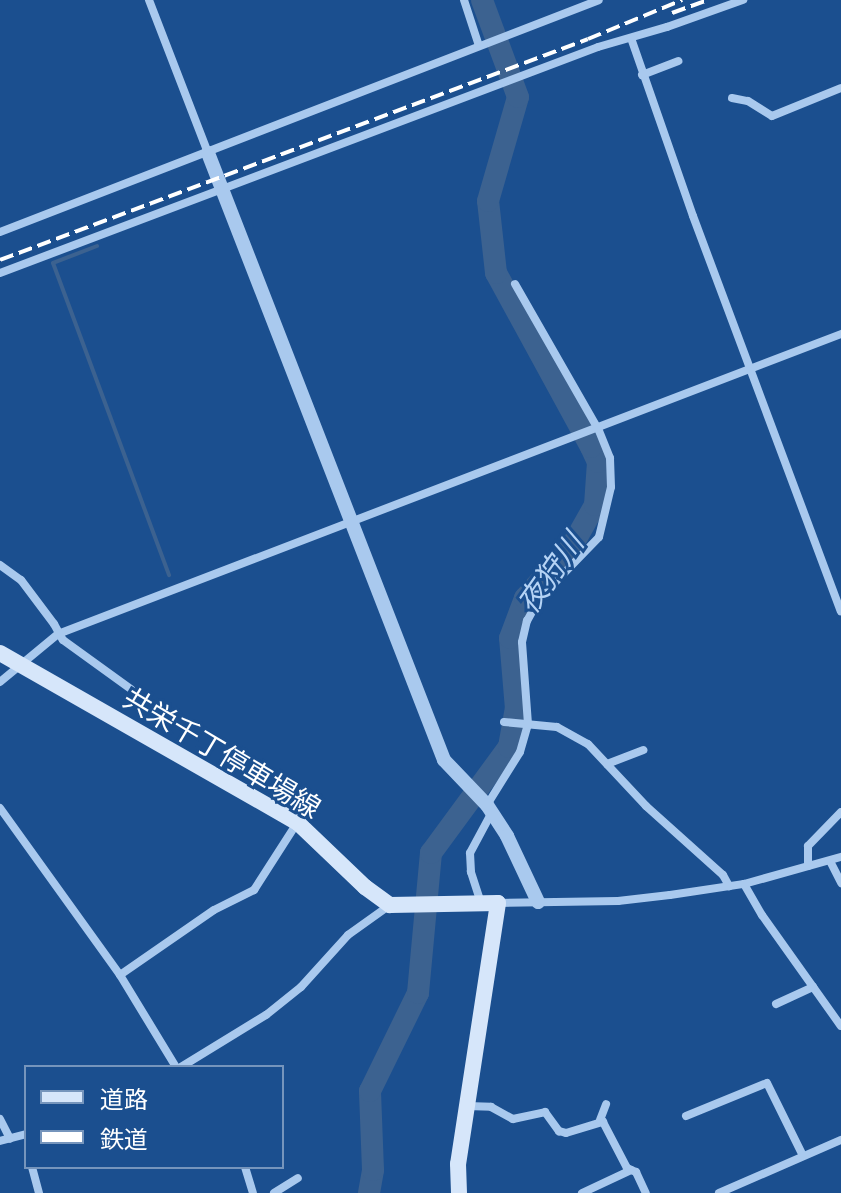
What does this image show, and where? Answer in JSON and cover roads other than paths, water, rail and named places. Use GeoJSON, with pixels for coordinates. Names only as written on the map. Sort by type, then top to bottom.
{"type":"FeatureCollection","features":[{"type":"Feature","properties":{"kind":"main road","name":"共栄千丁停車場線"},"geometry":{"type":"LineString","coordinates":[[0,653],[297,823],[398,904]]}},
{"type":"Feature","properties":{"kind":"main road"},"geometry":{"type":"LineString","coordinates":[[398,904],[490,903],[458,1164],[459,1193]]}},
{"type":"Feature","properties":{"kind":"street"},"geometry":{"type":"LineString","coordinates":[[149,0],[444,760],[488,806],[538,902]]}},
{"type":"Feature","properties":{"kind":"street"},"geometry":{"type":"LineString","coordinates":[[464,0],[480,46]]}},
{"type":"Feature","properties":{"kind":"street"},"geometry":{"type":"LineString","coordinates":[[0,232],[599,0]]}},
{"type":"Feature","properties":{"kind":"street"},"geometry":{"type":"LineString","coordinates":[[0,273],[525,74],[743,0]]}},
{"type":"Feature","properties":{"kind":"street"},"geometry":{"type":"LineString","coordinates":[[631,38],[642,75],[841,611]]}},
{"type":"Feature","properties":{"kind":"street"},"geometry":{"type":"LineString","coordinates":[[642,75],[678,61]]}},
{"type":"Feature","properties":{"kind":"street"},"geometry":{"type":"LineString","coordinates":[[732,98],[748,101],[772,116],[841,88]]}},
{"type":"Feature","properties":{"kind":"street"},"geometry":{"type":"LineString","coordinates":[[515,284],[597,429],[610,458],[607,512],[599,537],[539,599],[527,621],[522,642],[526,724],[520,752],[488,806],[470,853],[471,872],[490,903],[618,901],[744,884],[841,857]]}},
{"type":"Feature","properties":{"kind":"street"},"geometry":{"type":"LineString","coordinates":[[0,682],[58,634],[841,334]]}},
{"type":"Feature","properties":{"kind":"street"},"geometry":{"type":"LineString","coordinates":[[0,565],[21,580],[58,634],[103,673],[131,689]]}},
{"type":"Feature","properties":{"kind":"street"},"geometry":{"type":"LineString","coordinates":[[506,722],[557,727],[572,733],[607,764],[646,806],[723,875],[729,886]]}},
{"type":"Feature","properties":{"kind":"street"},"geometry":{"type":"LineString","coordinates":[[607,764],[643,750]]}},
{"type":"Feature","properties":{"kind":"street"},"geometry":{"type":"LineString","coordinates":[[0,808],[120,975],[177,1065]]}},
{"type":"Feature","properties":{"kind":"street"},"geometry":{"type":"LineString","coordinates":[[808,866],[808,846],[841,812]]}},
{"type":"Feature","properties":{"kind":"street"},"geometry":{"type":"LineString","coordinates":[[120,975],[214,910],[254,890],[297,823]]}},
{"type":"Feature","properties":{"kind":"street"},"geometry":{"type":"LineString","coordinates":[[830,861],[841,883]]}},
{"type":"Feature","properties":{"kind":"street"},"geometry":{"type":"LineString","coordinates":[[744,884],[762,915],[841,1026]]}},
{"type":"Feature","properties":{"kind":"street"},"geometry":{"type":"LineString","coordinates":[[194,1065],[301,987],[348,935],[398,904]]}},
{"type":"Feature","properties":{"kind":"street"},"geometry":{"type":"LineString","coordinates":[[776,1004],[813,987]]}},
{"type":"Feature","properties":{"kind":"street"},"geometry":{"type":"LineString","coordinates":[[686,1116],[767,1083],[803,1156]]}},
{"type":"Feature","properties":{"kind":"street"},"geometry":{"type":"LineString","coordinates":[[467,1106],[491,1107],[513,1119],[545,1112],[559,1131],[566,1133],[600,1120],[606,1104]]}},
{"type":"Feature","properties":{"kind":"street"},"geometry":{"type":"LineString","coordinates":[[0,1119],[10,1139]]}},
{"type":"Feature","properties":{"kind":"street"},"geometry":{"type":"LineString","coordinates":[[600,1120],[631,1170],[636,1172],[646,1193]]}},
{"type":"Feature","properties":{"kind":"street"},"geometry":{"type":"LineString","coordinates":[[0,1141],[24,1138]]}},
{"type":"Feature","properties":{"kind":"street"},"geometry":{"type":"LineString","coordinates":[[719,1193],[841,1140]]}},
{"type":"Feature","properties":{"kind":"street"},"geometry":{"type":"LineString","coordinates":[[33,1169],[39,1193]]}},
{"type":"Feature","properties":{"kind":"street"},"geometry":{"type":"LineString","coordinates":[[246,1169],[255,1192]]}},
{"type":"Feature","properties":{"kind":"street"},"geometry":{"type":"LineString","coordinates":[[582,1193],[631,1170]]}},
{"type":"Feature","properties":{"kind":"street"},"geometry":{"type":"LineString","coordinates":[[274,1193],[298,1178]]}},
{"type":"Feature","properties":{"kind":"waterway","name":"夜狩川"},"geometry":{"type":"LineString","coordinates":[[369,1193],[373,1170],[370,1091],[418,993],[431,853],[509,747],[516,709],[510,638],[525,598],[572,546],[595,505],[598,462],[496,273],[488,201],[518,97],[482,0]]}},
{"type":"Feature","properties":{"kind":"waterway"},"geometry":{"type":"LineString","coordinates":[[97,246],[53,263],[169,575]]}},
{"type":"Feature","properties":{"kind":"railway"},"geometry":{"type":"LineString","coordinates":[[0,260],[588,39],[682,0]]}},
{"type":"Feature","properties":{"kind":"railway"},"geometry":{"type":"LineString","coordinates":[[672,13],[707,0]]}}]}
